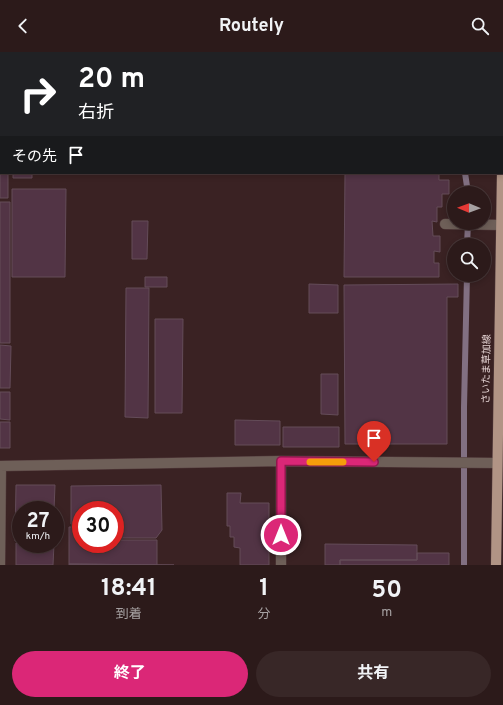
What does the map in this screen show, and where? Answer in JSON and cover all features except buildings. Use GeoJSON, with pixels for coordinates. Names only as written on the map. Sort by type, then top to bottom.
{"type":"FeatureCollection","features":[{"type":"Feature","properties":{"kind":"main road","name":"さいたま草加線"},"geometry":{"type":"LineString","coordinates":[[496,565],[500,478],[497,463],[502,291],[502,174]]}},
{"type":"Feature","properties":{"kind":"street"},"geometry":{"type":"LineString","coordinates":[[445,224],[501,225]]}},
{"type":"Feature","properties":{"kind":"street"},"geometry":{"type":"LineString","coordinates":[[281,461],[281,565]]}},
{"type":"Feature","properties":{"kind":"street"},"geometry":{"type":"LineString","coordinates":[[0,565],[1,466],[281,461],[497,463]]}},
{"type":"Feature","properties":{"kind":"waterway"},"geometry":{"type":"LineString","coordinates":[[465,174],[467,186]]}},
{"type":"Feature","properties":{"kind":"waterway"},"geometry":{"type":"LineString","coordinates":[[467,238],[468,230]]}},
{"type":"Feature","properties":{"kind":"waterway"},"geometry":{"type":"LineString","coordinates":[[464,565],[464,407],[467,282]]}},
{"type":"Feature","properties":{"kind":"slow traffic"},"geometry":{"type":"LineString","coordinates":[[310,462],[343,462]]}},
{"type":"Feature","properties":{"kind":"route"},"geometry":{"type":"LineString","coordinates":[[281,535],[281,461],[374,462]]}}]}
